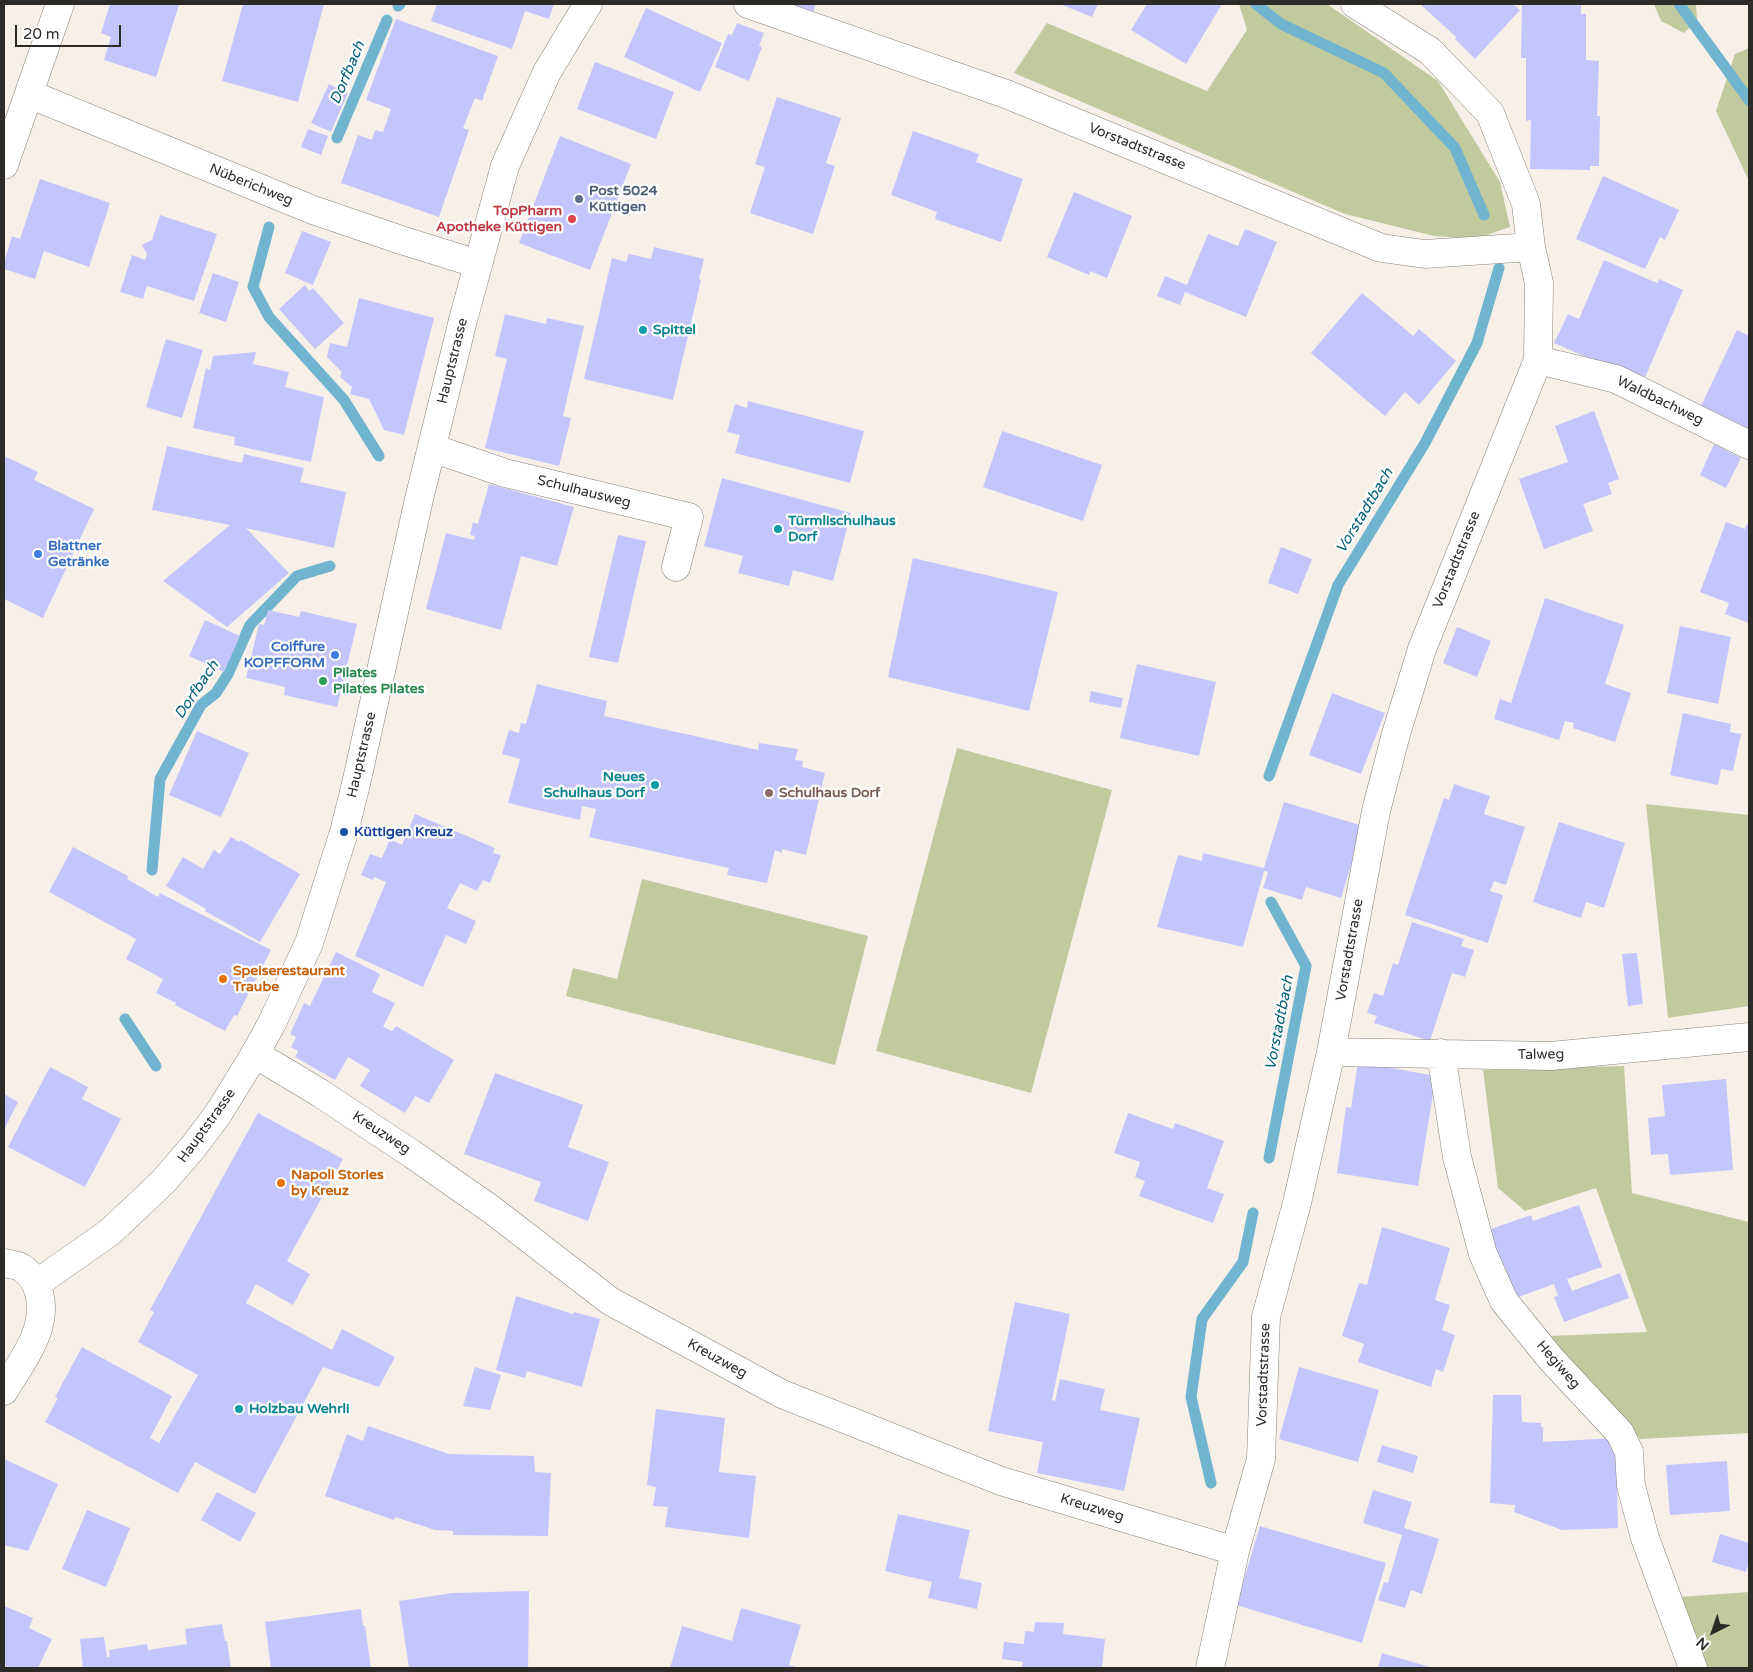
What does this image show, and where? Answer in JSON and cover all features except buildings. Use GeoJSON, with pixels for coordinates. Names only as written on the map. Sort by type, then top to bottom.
{"type":"FeatureCollection","features":[{"type":"Feature","properties":{"kind":"street"},"geometry":{"type":"LineString","coordinates":[[4,165],[60,4]]}},
{"type":"Feature","properties":{"kind":"street","name":"Hauptstrasse"},"geometry":{"type":"LineString","coordinates":[[36,1284],[110,1232],[163,1182],[194,1146],[218,1114],[255,1054],[272,1023],[309,943],[344,832],[432,448],[478,264],[505,166],[547,72],[588,4]]}},
{"type":"Feature","properties":{"kind":"street","name":"Vorstadtstrasse"},"geometry":{"type":"LineString","coordinates":[[748,4],[1006,94],[1382,248],[1425,254],[1531,247]]}},
{"type":"Feature","properties":{"kind":"street","name":"Vorstadtstrasse"},"geometry":{"type":"LineString","coordinates":[[1210,1668],[1235,1552],[1261,1459],[1266,1317],[1298,1203],[1331,1052],[1376,811],[1396,734],[1422,649],[1538,360],[1539,283],[1531,247],[1526,204],[1490,114],[1430,51],[1355,4]]}},
{"type":"Feature","properties":{"kind":"street","name":"Nüberichweg"},"geometry":{"type":"LineString","coordinates":[[29,94],[313,210],[478,264]]}},
{"type":"Feature","properties":{"kind":"street","name":"Waldbachweg"},"geometry":{"type":"LineString","coordinates":[[1538,360],[1616,379],[1749,445]]}},
{"type":"Feature","properties":{"kind":"street","name":"Schulhausweg"},"geometry":{"type":"LineString","coordinates":[[432,448],[505,473],[689,517],[676,567]]}},
{"type":"Feature","properties":{"kind":"street","name":"Talweg"},"geometry":{"type":"LineString","coordinates":[[1331,1052],[1551,1056],[1749,1038]]}},
{"type":"Feature","properties":{"kind":"street","name":"Kreuzweg"},"geometry":{"type":"LineString","coordinates":[[255,1054],[312,1088],[412,1154],[492,1210],[610,1301],[782,1394],[1001,1481],[1235,1552]]}},
{"type":"Feature","properties":{"kind":"street","name":"Hegiweg"},"geometry":{"type":"LineString","coordinates":[[1441,1054],[1457,1157],[1483,1254],[1504,1300],[1551,1359],[1620,1433],[1629,1452],[1632,1486],[1645,1538],[1693,1668]]}},
{"type":"Feature","properties":{"kind":"street"},"geometry":{"type":"LineString","coordinates":[[4,1263],[22,1268],[36,1284],[42,1305],[39,1328],[4,1391]]}},
{"type":"Feature","properties":{"kind":"green space"},"geometry":{"type":"Polygon","coordinates":[[[1239,4],[1327,4],[1438,81],[1500,182],[1510,227],[1475,239],[1434,236],[1345,214],[1014,73],[1047,23],[1207,91],[1247,30],[1239,4]]]}},
{"type":"Feature","properties":{"kind":"green space"},"geometry":{"type":"Polygon","coordinates":[[[1654,4],[1696,4],[1697,20],[1684,33],[1661,21],[1654,4]]]}},
{"type":"Feature","properties":{"kind":"green space"},"geometry":{"type":"Polygon","coordinates":[[[1749,48],[1749,181],[1716,111],[1735,54],[1749,48]]]}},
{"type":"Feature","properties":{"kind":"green space"},"geometry":{"type":"Polygon","coordinates":[[[957,748],[1112,790],[1031,1093],[876,1051],[957,748]]]}},
{"type":"Feature","properties":{"kind":"green space"},"geometry":{"type":"Polygon","coordinates":[[[1646,804],[1749,815],[1749,1006],[1668,1018],[1646,804]]]}},
{"type":"Feature","properties":{"kind":"green space"},"geometry":{"type":"Polygon","coordinates":[[[642,879],[868,936],[835,1065],[566,996],[573,968],[617,979],[642,879]]]}},
{"type":"Feature","properties":{"kind":"green space"},"geometry":{"type":"Polygon","coordinates":[[[1624,1066],[1632,1193],[1749,1222],[1749,1433],[1640,1439],[1549,1336],[1647,1332],[1596,1188],[1525,1211],[1498,1188],[1483,1070],[1624,1066]]]}},
{"type":"Feature","properties":{"kind":"green space"},"geometry":{"type":"Polygon","coordinates":[[[1749,1592],[1749,1668],[1693,1668],[1666,1598],[1749,1592]]]}},
{"type":"Feature","properties":{"kind":"waterway","name":"Vorstadtbach"},"geometry":{"type":"LineString","coordinates":[[1256,4],[1281,24],[1384,73],[1455,148],[1484,215]]}},
{"type":"Feature","properties":{"kind":"waterway"},"geometry":{"type":"LineString","coordinates":[[1679,4],[1749,100]]}},
{"type":"Feature","properties":{"kind":"waterway","name":"Dorfbach"},"geometry":{"type":"LineString","coordinates":[[337,138],[387,20]]}},
{"type":"Feature","properties":{"kind":"waterway","name":"Dorfbach"},"geometry":{"type":"LineString","coordinates":[[269,227],[253,287],[269,317],[344,400],[379,456]]}},
{"type":"Feature","properties":{"kind":"waterway","name":"Vorstadtbach"},"geometry":{"type":"LineString","coordinates":[[1269,776],[1338,585],[1425,443],[1477,343],[1499,268]]}},
{"type":"Feature","properties":{"kind":"waterway","name":"Dorfbach"},"geometry":{"type":"LineString","coordinates":[[152,870],[160,779],[201,705],[216,693],[228,674],[250,625],[297,576],[330,566]]}},
{"type":"Feature","properties":{"kind":"waterway","name":"Vorstadtbach"},"geometry":{"type":"LineString","coordinates":[[1269,1158],[1306,966],[1271,902]]}},
{"type":"Feature","properties":{"kind":"waterway","name":"Dorfbach"},"geometry":{"type":"LineString","coordinates":[[125,1019],[156,1066]]}},
{"type":"Feature","properties":{"kind":"waterway","name":"Vorstadtbach"},"geometry":{"type":"LineString","coordinates":[[1211,1483],[1191,1397],[1202,1319],[1243,1262],[1253,1213]]}},
{"type":"Feature","properties":{"kind":"place","name":"Post 5024 Küttigen"},"geometry":{"type":"Point","coordinates":[579,199]}},
{"type":"Feature","properties":{"kind":"place","name":"TopPharm Apotheke Küttigen"},"geometry":{"type":"Point","coordinates":[572,219]}},
{"type":"Feature","properties":{"kind":"place","name":"Spittel"},"geometry":{"type":"Point","coordinates":[643,330]}},
{"type":"Feature","properties":{"kind":"place","name":"Türmlischulhaus Dorf"},"geometry":{"type":"Point","coordinates":[778,529]}},
{"type":"Feature","properties":{"kind":"place","name":"Blattner Getränke"},"geometry":{"type":"Point","coordinates":[38,554]}},
{"type":"Feature","properties":{"kind":"place","name":"Coiffure KOPFFORM"},"geometry":{"type":"Point","coordinates":[335,655]}},
{"type":"Feature","properties":{"kind":"place","name":"Pilates Pilates Pilates"},"geometry":{"type":"Point","coordinates":[323,681]}},
{"type":"Feature","properties":{"kind":"place","name":"Neues Schulhaus Dorf"},"geometry":{"type":"Point","coordinates":[655,785]}},
{"type":"Feature","properties":{"kind":"place","name":"Schulhaus Dorf"},"geometry":{"type":"Point","coordinates":[769,793]}},
{"type":"Feature","properties":{"kind":"place","name":"Küttigen Kreuz"},"geometry":{"type":"Point","coordinates":[344,832]}},
{"type":"Feature","properties":{"kind":"place","name":"Speiserestaurant Traube"},"geometry":{"type":"Point","coordinates":[223,979]}},
{"type":"Feature","properties":{"kind":"place","name":"Napoli Stories by Kreuz"},"geometry":{"type":"Point","coordinates":[281,1183]}},
{"type":"Feature","properties":{"kind":"place","name":"Holzbau Wehrli"},"geometry":{"type":"Point","coordinates":[239,1409]}}]}
